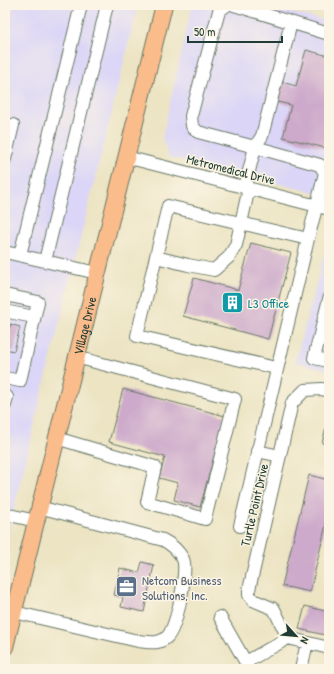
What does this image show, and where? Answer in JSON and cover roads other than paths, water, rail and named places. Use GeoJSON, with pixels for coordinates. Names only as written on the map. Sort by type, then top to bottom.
{"type":"FeatureCollection","features":[{"type":"Feature","properties":{"kind":"main road","name":"Village Drive"},"geometry":{"type":"LineString","coordinates":[[5,647],[164,5]]}},
{"type":"Feature","properties":{"kind":"street"},"geometry":{"type":"LineString","coordinates":[[20,255],[81,5]]}},
{"type":"Feature","properties":{"kind":"street"},"geometry":{"type":"LineString","coordinates":[[45,261],[107,5]]}},
{"type":"Feature","properties":{"kind":"street"},"geometry":{"type":"LineString","coordinates":[[227,5],[219,11],[191,116],[192,126],[198,132],[320,164],[325,173],[276,368],[240,526]]}},
{"type":"Feature","properties":{"kind":"street"},"geometry":{"type":"LineString","coordinates":[[234,5],[329,34]]}},
{"type":"Feature","properties":{"kind":"street"},"geometry":{"type":"LineString","coordinates":[[156,257],[214,270],[229,257],[236,245],[255,147],[262,136],[291,23]]}},
{"type":"Feature","properties":{"kind":"street"},"geometry":{"type":"LineString","coordinates":[[5,160],[14,125]]}},
{"type":"Feature","properties":{"kind":"street","name":"Metromedical Drive"},"geometry":{"type":"LineString","coordinates":[[126,157],[329,209]]}},
{"type":"Feature","properties":{"kind":"street"},"geometry":{"type":"LineString","coordinates":[[276,368],[137,336],[168,206],[308,239]]}},
{"type":"Feature","properties":{"kind":"street"},"geometry":{"type":"LineString","coordinates":[[5,252],[97,273]]}},
{"type":"Feature","properties":{"kind":"street"},"geometry":{"type":"LineString","coordinates":[[5,295],[38,302],[20,382],[5,378]]}},
{"type":"Feature","properties":{"kind":"street"},"geometry":{"type":"LineString","coordinates":[[329,299],[314,358],[329,361]]}},
{"type":"Feature","properties":{"kind":"street"},"geometry":{"type":"LineString","coordinates":[[9,312],[34,317]]}},
{"type":"Feature","properties":{"kind":"street"},"geometry":{"type":"LineString","coordinates":[[56,438],[155,467],[147,502],[205,519],[235,399],[76,357]]}},
{"type":"Feature","properties":{"kind":"street","name":"Turtle Point Drive"},"geometry":{"type":"LineString","coordinates":[[288,638],[274,609],[253,600],[249,593],[292,403],[305,390],[322,389],[329,391]]}},
{"type":"Feature","properties":{"kind":"street"},"geometry":{"type":"LineString","coordinates":[[5,397],[7,397],[5,405]]}},
{"type":"Feature","properties":{"kind":"street"},"geometry":{"type":"LineString","coordinates":[[257,451],[280,456]]}},
{"type":"Feature","properties":{"kind":"street"},"geometry":{"type":"LineString","coordinates":[[5,514],[38,514],[163,540],[173,545],[183,559],[185,574],[173,627],[167,637],[155,643],[14,612]]}},
{"type":"Feature","properties":{"kind":"street"},"geometry":{"type":"LineString","coordinates":[[220,617],[248,666],[288,638],[329,648]]}},
{"type":"Feature","properties":{"kind":"street"},"geometry":{"type":"LineString","coordinates":[[301,669],[307,643]]}},
{"type":"Feature","properties":{"kind":"place","name":"L3 Office"},"geometry":{"type":"Point","coordinates":[232,303]}},
{"type":"Feature","properties":{"kind":"place","name":"Netcom Business Solutions, Inc."},"geometry":{"type":"Point","coordinates":[126,587]}}]}
